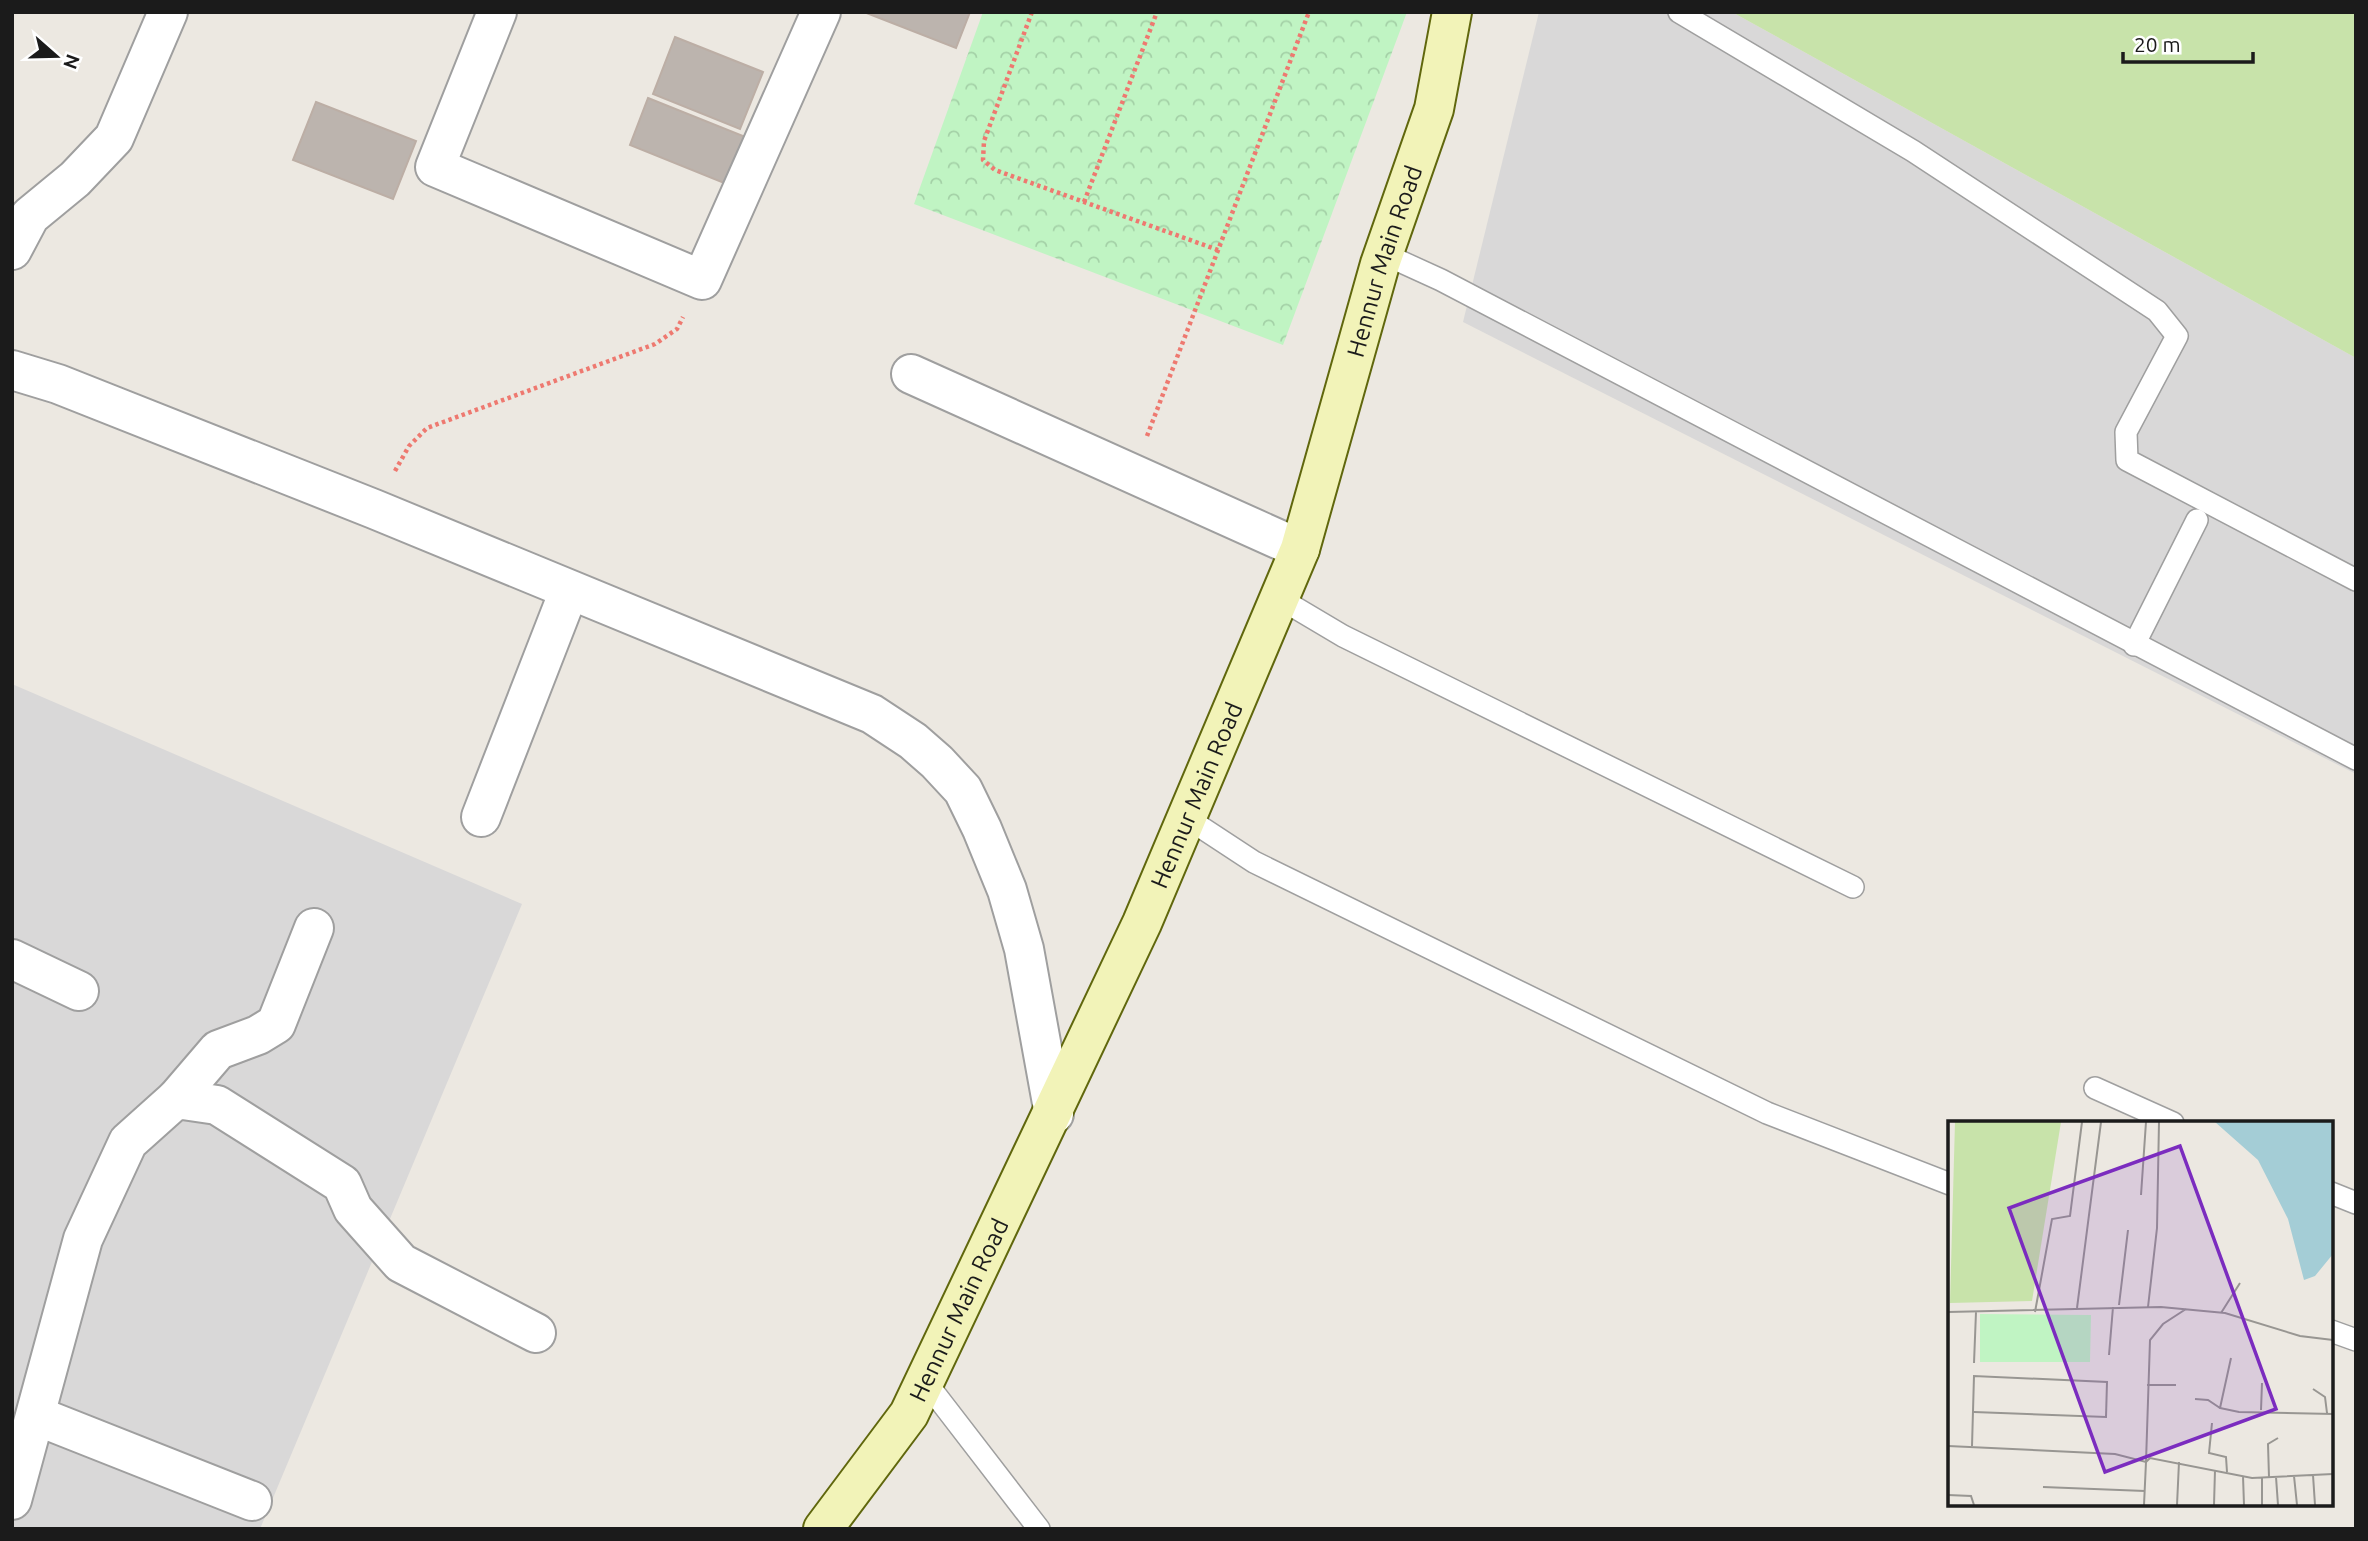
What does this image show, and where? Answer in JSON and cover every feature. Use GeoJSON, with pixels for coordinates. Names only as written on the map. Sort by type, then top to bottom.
{"type":"FeatureCollection","features":[{"type":"Feature","properties":{"kind":"main road","name":"Hennur Main Road"},"geometry":{"type":"LineString","coordinates":[[823,1529],[909,1413],[925,1381],[1054,1114],[1142,923],[1300,549],[1384,254],[1434,109],[1452,12]]}},
{"type":"Feature","properties":{"kind":"street"},"geometry":{"type":"LineString","coordinates":[[12,250],[30,216],[75,179],[114,138],[167,12]]}},
{"type":"Feature","properties":{"kind":"street"},"geometry":{"type":"LineString","coordinates":[[497,12],[435,167],[702,280],[821,12]]}},
{"type":"Feature","properties":{"kind":"street"},"geometry":{"type":"LineString","coordinates":[[12,370],[58,384],[374,509],[872,714],[913,741],[963,790],[1007,890],[1024,949],[1054,1114]]}},
{"type":"Feature","properties":{"kind":"street"},"geometry":{"type":"LineString","coordinates":[[911,374],[1300,549]]}},
{"type":"Feature","properties":{"kind":"street"},"geometry":{"type":"LineString","coordinates":[[481,817],[569,590]]}},
{"type":"Feature","properties":{"kind":"street"},"geometry":{"type":"LineString","coordinates":[[12,1500],[83,1239],[128,1142],[176,1099],[218,1050],[258,1035],[276,1024],[285,1008],[314,928]]}},
{"type":"Feature","properties":{"kind":"street"},"geometry":{"type":"LineString","coordinates":[[12,959],[79,991]]}},
{"type":"Feature","properties":{"kind":"street"},"geometry":{"type":"LineString","coordinates":[[176,1099],[217,1105],[342,1184],[353,1209],[401,1263],[536,1333]]}},
{"type":"Feature","properties":{"kind":"street"},"geometry":{"type":"LineString","coordinates":[[37,1416],[253,1501]]}},
{"type":"Feature","properties":{"kind":"lane"},"geometry":{"type":"LineString","coordinates":[[1679,12],[1913,151],[2157,311],[2177,336],[2126,432],[2127,460],[2356,580]]}},
{"type":"Feature","properties":{"kind":"lane"},"geometry":{"type":"LineString","coordinates":[[1384,254],[2356,759]]}},
{"type":"Feature","properties":{"kind":"lane"},"geometry":{"type":"LineString","coordinates":[[2134,645],[2197,520]]}},
{"type":"Feature","properties":{"kind":"lane"},"geometry":{"type":"LineString","coordinates":[[1279,598],[1343,636],[1853,887]]}},
{"type":"Feature","properties":{"kind":"lane"},"geometry":{"type":"LineString","coordinates":[[1187,818],[1254,862],[1767,1113],[1948,1183]]}},
{"type":"Feature","properties":{"kind":"lane"},"geometry":{"type":"LineString","coordinates":[[2095,1088],[2169,1121]]}},
{"type":"Feature","properties":{"kind":"lane"},"geometry":{"type":"LineString","coordinates":[[2333,1194],[2356,1203]]}},
{"type":"Feature","properties":{"kind":"lane"},"geometry":{"type":"LineString","coordinates":[[2333,1332],[2356,1340]]}},
{"type":"Feature","properties":{"kind":"lane"},"geometry":{"type":"LineString","coordinates":[[925,1381],[1039,1529]]}},
{"type":"Feature","properties":{"kind":"path"},"geometry":{"type":"LineString","coordinates":[[1032,12],[984,141],[983,160],[995,170],[1218,250]]}},
{"type":"Feature","properties":{"kind":"path"},"geometry":{"type":"LineString","coordinates":[[1084,202],[1157,12]]}},
{"type":"Feature","properties":{"kind":"path"},"geometry":{"type":"LineString","coordinates":[[1132,474],[1310,12]]}},
{"type":"Feature","properties":{"kind":"path"},"geometry":{"type":"LineString","coordinates":[[374,509],[409,446],[426,428],[655,344],[677,329],[702,280]]}},
{"type":"Feature","properties":{"kind":"shaded area"},"geometry":{"type":"Polygon","coordinates":[[[1539,12],[1732,12],[2356,358],[2356,774],[1463,322],[1539,12]]]}},
{"type":"Feature","properties":{"kind":"shaded area"},"geometry":{"type":"Polygon","coordinates":[[[12,684],[522,904],[260,1529],[12,1529],[12,684]]]}},
{"type":"Feature","properties":{"kind":"green space"},"geometry":{"type":"Polygon","coordinates":[[[983,12],[1407,12],[1283,345],[914,204],[983,12]]]}},
{"type":"Feature","properties":{"kind":"green space"},"geometry":{"type":"Polygon","coordinates":[[[1732,12],[2356,12],[2356,358],[1732,12]]]}},
{"type":"Feature","properties":{"kind":"building"},"geometry":{"type":"Polygon","coordinates":[[[864,12],[970,12],[956,48],[864,12]]]}},
{"type":"Feature","properties":{"kind":"building"},"geometry":{"type":"Polygon","coordinates":[[[675,37],[763,72],[740,129],[653,94],[675,37]]]}},
{"type":"Feature","properties":{"kind":"building"},"geometry":{"type":"Polygon","coordinates":[[[648,98],[753,140],[734,187],[630,145],[648,98]]]}},
{"type":"Feature","properties":{"kind":"building"},"geometry":{"type":"Polygon","coordinates":[[[316,102],[416,141],[393,199],[293,160],[316,102]]]}}]}
